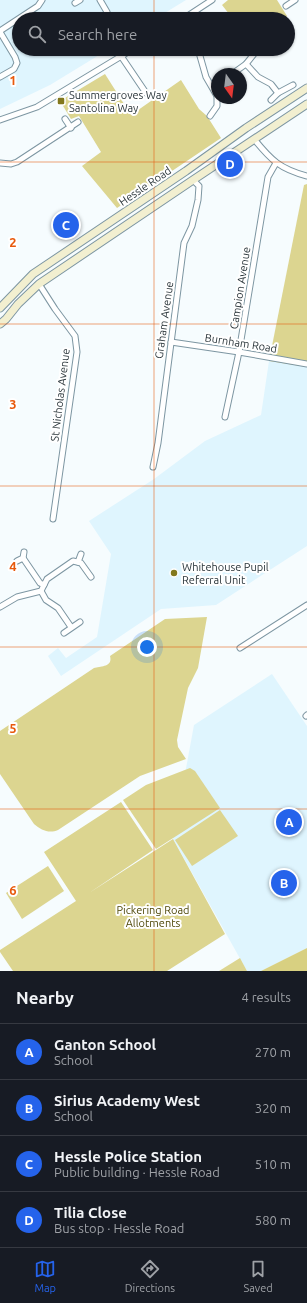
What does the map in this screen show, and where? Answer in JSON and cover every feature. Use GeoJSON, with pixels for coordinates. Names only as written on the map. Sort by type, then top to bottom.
{"type":"FeatureCollection","features":[{"type":"Feature","properties":{"kind":"street"},"geometry":{"type":"LineString","coordinates":[[29,12],[38,6],[42,0]]}},
{"type":"Feature","properties":{"kind":"street"},"geometry":{"type":"LineString","coordinates":[[100,0],[107,12]]}},
{"type":"Feature","properties":{"kind":"street"},"geometry":{"type":"LineString","coordinates":[[193,12],[212,0]]}},
{"type":"Feature","properties":{"kind":"street"},"geometry":{"type":"LineString","coordinates":[[286,6],[295,0]]}},
{"type":"Feature","properties":{"kind":"street"},"geometry":{"type":"LineString","coordinates":[[12,23],[0,31],[12,52]]}},
{"type":"Feature","properties":{"kind":"street"},"geometry":{"type":"LineString","coordinates":[[0,77],[14,69],[17,63],[14,56]]}},
{"type":"Feature","properties":{"kind":"street"},"geometry":{"type":"LineString","coordinates":[[0,120],[37,107],[121,56],[146,93]]}},
{"type":"Feature","properties":{"kind":"street"},"geometry":{"type":"LineString","coordinates":[[200,56],[206,77],[211,82]]}},
{"type":"Feature","properties":{"kind":"street"},"geometry":{"type":"LineString","coordinates":[[240,68],[252,56]]}},
{"type":"Feature","properties":{"kind":"street"},"geometry":{"type":"LineString","coordinates":[[246,64],[258,78],[271,84],[278,93]]}},
{"type":"Feature","properties":{"kind":"street"},"geometry":{"type":"LineString","coordinates":[[271,100],[278,93],[293,85]]}},
{"type":"Feature","properties":{"kind":"street","name":"Hessle Road"},"geometry":{"type":"LineString","coordinates":[[0,308],[33,274],[186,172],[246,128],[307,88]]}},
{"type":"Feature","properties":{"kind":"street"},"geometry":{"type":"LineString","coordinates":[[210,116],[217,104]]}},
{"type":"Feature","properties":{"kind":"street","name":"Hessle Road"},"geometry":{"type":"LineString","coordinates":[[0,324],[39,284],[307,104]]}},
{"type":"Feature","properties":{"kind":"street"},"geometry":{"type":"LineString","coordinates":[[65,119],[70,128]]}},
{"type":"Feature","properties":{"kind":"street"},"geometry":{"type":"LineString","coordinates":[[0,163],[10,164],[17,162],[78,122]]}},
{"type":"Feature","properties":{"kind":"street"},"geometry":{"type":"LineString","coordinates":[[254,139],[265,153],[276,163],[288,170],[307,176]]}},
{"type":"Feature","properties":{"kind":"street","name":"Campion Avenue"},"geometry":{"type":"LineString","coordinates":[[226,417],[239,352],[268,177],[276,163]]}},
{"type":"Feature","properties":{"kind":"street","name":"Graham Avenue"},"geometry":{"type":"LineString","coordinates":[[153,467],[158,443],[184,244],[192,226],[198,200],[199,186],[193,180]]}},
{"type":"Feature","properties":{"kind":"street","name":"St Nicholas Avenue"},"geometry":{"type":"LineString","coordinates":[[39,284],[75,336],[77,352],[53,519]]}},
{"type":"Feature","properties":{"kind":"street","name":"Burnham Road"},"geometry":{"type":"LineString","coordinates":[[171,342],[307,364]]}},
{"type":"Feature","properties":{"kind":"street"},"geometry":{"type":"LineString","coordinates":[[24,552],[23,558],[40,583],[44,585]]}},
{"type":"Feature","properties":{"kind":"street"},"geometry":{"type":"LineString","coordinates":[[78,562],[81,554]]}},
{"type":"Feature","properties":{"kind":"street"},"geometry":{"type":"LineString","coordinates":[[17,562],[23,558]]}},
{"type":"Feature","properties":{"kind":"street"},"geometry":{"type":"LineString","coordinates":[[0,608],[17,597],[41,591],[47,579],[73,561],[81,563],[91,577]]}},
{"type":"Feature","properties":{"kind":"street"},"geometry":{"type":"LineString","coordinates":[[41,591],[46,600],[58,608],[71,627]]}},
{"type":"Feature","properties":{"kind":"street"},"geometry":{"type":"LineString","coordinates":[[240,648],[307,605]]}},
{"type":"Feature","properties":{"kind":"street"},"geometry":{"type":"LineString","coordinates":[[64,633],[80,622]]}},
{"type":"Feature","properties":{"kind":"shaded area"},"geometry":{"type":"Polygon","coordinates":[[[0,0],[186,0],[166,12],[12,12],[12,56],[98,56],[50,85],[0,109],[0,0]]]}},
{"type":"Feature","properties":{"kind":"shaded area"},"geometry":{"type":"Polygon","coordinates":[[[269,361],[307,367],[307,546],[216,605],[161,609],[61,676],[48,656],[58,648],[66,658],[97,637],[111,554],[89,521],[154,479],[205,441],[261,415],[269,361]]]}},
{"type":"Feature","properties":{"kind":"shaded area"},"geometry":{"type":"Polygon","coordinates":[[[272,674],[307,726],[307,948],[261,971],[247,971],[173,839],[194,725],[272,674]]]}},
{"type":"Feature","properties":{"kind":"shaded area"},"geometry":{"type":"Polygon","coordinates":[[[307,948],[307,971],[261,971],[307,948]]]}},
{"type":"Feature","properties":{"kind":"green space"},"geometry":{"type":"Polygon","coordinates":[[[228,0],[277,0],[284,12],[228,12],[222,5],[228,0]]]}},
{"type":"Feature","properties":{"kind":"green space"},"geometry":{"type":"Polygon","coordinates":[[[105,74],[131,115],[181,80],[199,109],[207,116],[221,138],[117,208],[82,166],[101,152],[79,116],[71,119],[60,101],[105,74]]]}},
{"type":"Feature","properties":{"kind":"green space"},"geometry":{"type":"Polygon","coordinates":[[[307,184],[307,367],[269,361],[304,185],[307,184]]]}},
{"type":"Feature","properties":{"kind":"green space"},"geometry":{"type":"Polygon","coordinates":[[[207,617],[198,668],[188,688],[177,740],[178,747],[186,759],[140,776],[58,830],[51,832],[45,831],[34,824],[0,774],[0,731],[94,668],[108,664],[110,662],[110,656],[165,619],[207,617]]]}},
{"type":"Feature","properties":{"kind":"green space"},"geometry":{"type":"Polygon","coordinates":[[[190,768],[195,771],[220,808],[156,849],[123,800],[146,785],[190,768]]]}},
{"type":"Feature","properties":{"kind":"green space","name":"Pickering Road Allotments"},"geometry":{"type":"Polygon","coordinates":[[[121,802],[153,850],[89,893],[173,839],[225,934],[167,971],[13,971],[0,950],[76,901],[44,852],[121,802]]]}},
{"type":"Feature","properties":{"kind":"green space"},"geometry":{"type":"Polygon","coordinates":[[[220,810],[238,836],[192,866],[175,840],[220,810]]]}},
{"type":"Feature","properties":{"kind":"green space"},"geometry":{"type":"Polygon","coordinates":[[[48,866],[64,891],[22,919],[6,893],[48,866]]]}},
{"type":"Feature","properties":{"kind":"green space"},"geometry":{"type":"Polygon","coordinates":[[[240,958],[247,971],[219,971],[240,958]]]}},
{"type":"Feature","properties":{"kind":"place","name":"Summergroves Way Santolina Way"},"geometry":{"type":"Point","coordinates":[61,101]}},
{"type":"Feature","properties":{"kind":"place","name":"Tilia Close"},"geometry":{"type":"Point","coordinates":[230,164]}},
{"type":"Feature","properties":{"kind":"place","name":"Hessle Police Station"},"geometry":{"type":"Point","coordinates":[66,225]}},
{"type":"Feature","properties":{"kind":"place","name":"Whitehouse Pupil Referral Unit"},"geometry":{"type":"Point","coordinates":[174,573]}},
{"type":"Feature","properties":{"kind":"place","name":"Ganton School"},"geometry":{"type":"Point","coordinates":[289,822]}},
{"type":"Feature","properties":{"kind":"place","name":"Sirius Academy West"},"geometry":{"type":"Point","coordinates":[284,883]}}]}
